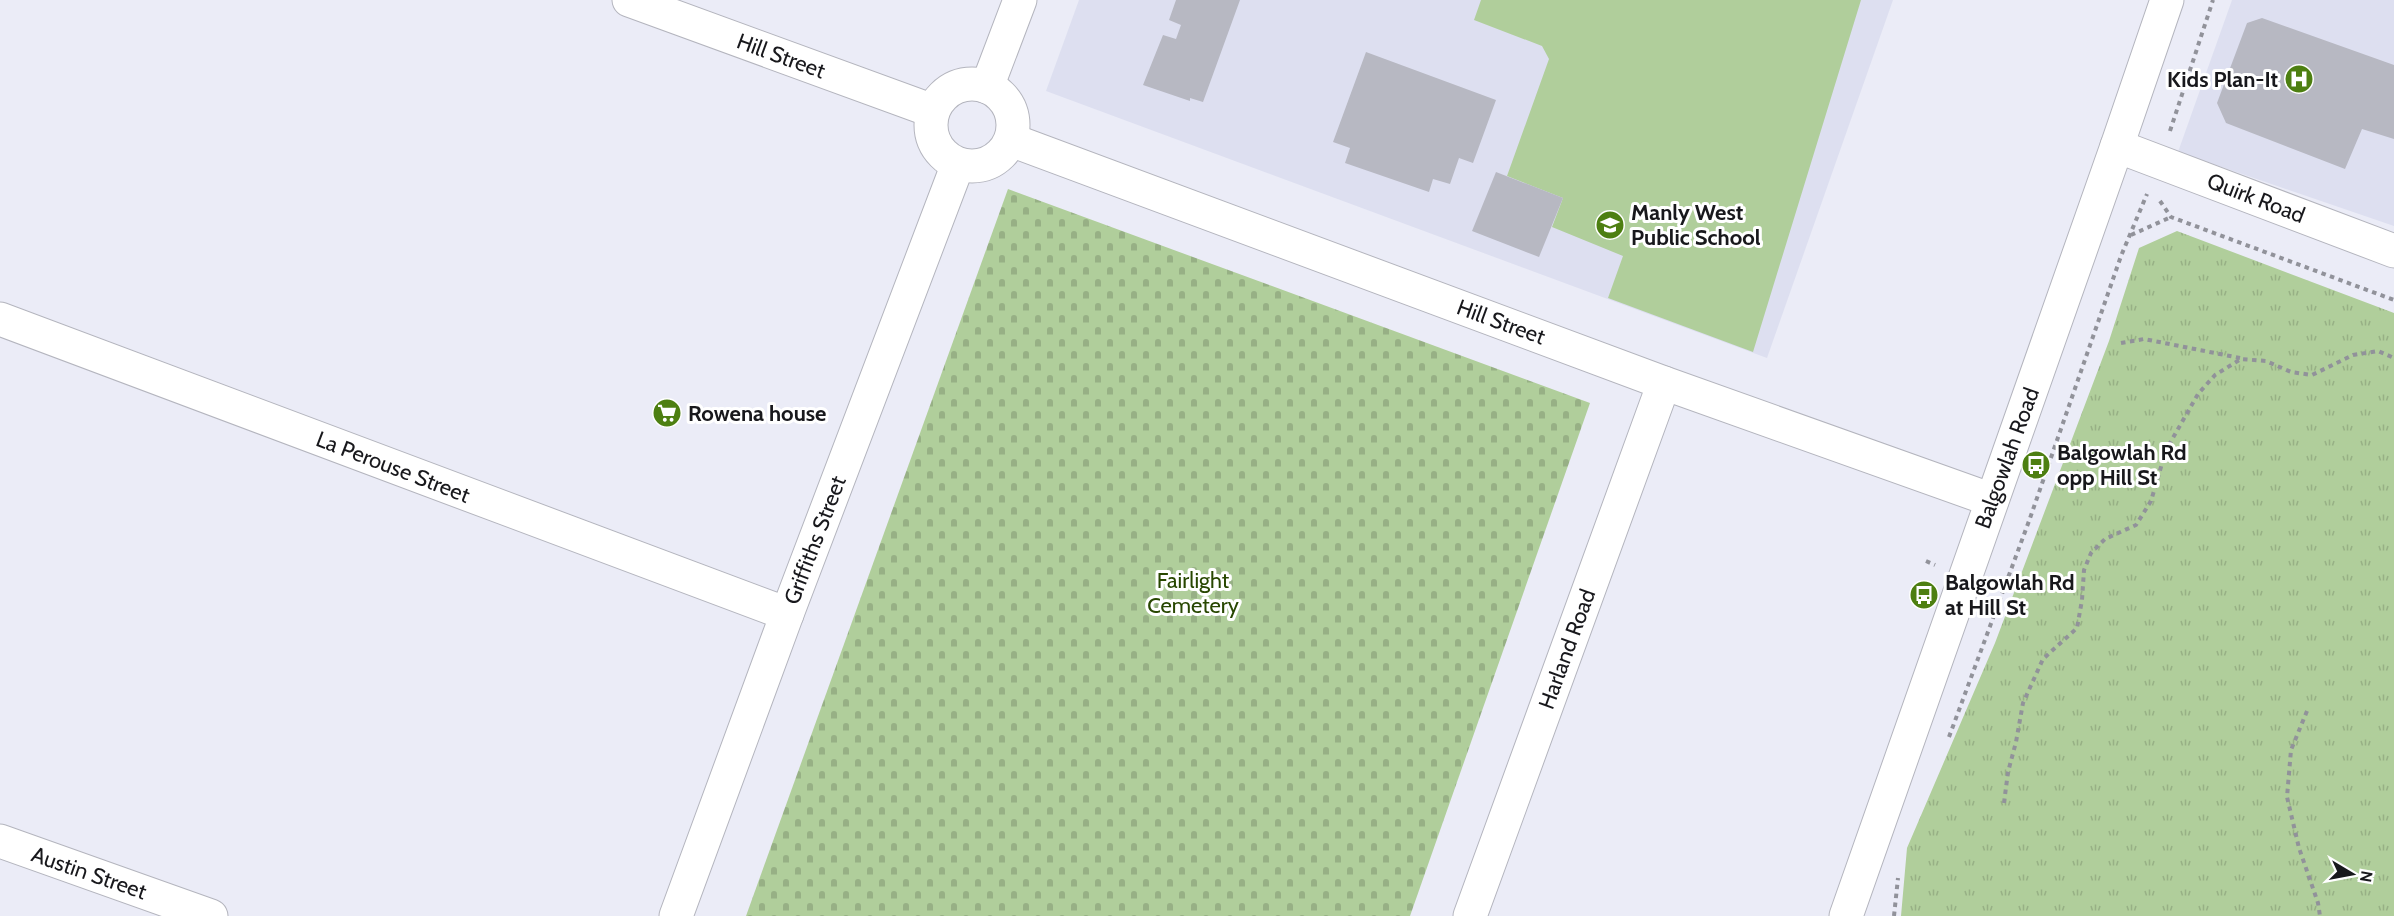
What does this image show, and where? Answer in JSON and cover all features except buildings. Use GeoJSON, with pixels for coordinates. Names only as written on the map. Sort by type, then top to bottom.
{"type":"FeatureCollection","features":[{"type":"Feature","properties":{"kind":"street","name":"Hill Street"},"geometry":{"type":"LineString","coordinates":[[629,0],[933,111]]}},
{"type":"Feature","properties":{"kind":"street"},"geometry":{"type":"LineString","coordinates":[[987,87],[1020,0]]}},
{"type":"Feature","properties":{"kind":"street","name":"Balgowlah Road"},"geometry":{"type":"LineString","coordinates":[[1846,916],[2167,0]]}},
{"type":"Feature","properties":{"kind":"street"},"geometry":{"type":"LineString","coordinates":[[975,84],[987,87],[998,93],[1007,103],[1012,115],[1011,140],[995,160],[970,167],[957,164],[946,158],[934,143],[930,124],[933,111],[939,100],[955,88],[975,84]]}},
{"type":"Feature","properties":{"kind":"street","name":"Hill Street"},"geometry":{"type":"LineString","coordinates":[[1011,140],[1664,383],[1992,500]]}},
{"type":"Feature","properties":{"kind":"street","name":"Quirk Road"},"geometry":{"type":"LineString","coordinates":[[2117,146],[2394,251]]}},
{"type":"Feature","properties":{"kind":"street","name":"Griffiths Street"},"geometry":{"type":"LineString","coordinates":[[676,916],[957,164]]}},
{"type":"Feature","properties":{"kind":"street","name":"La Perouse Street"},"geometry":{"type":"LineString","coordinates":[[0,319],[787,614]]}},
{"type":"Feature","properties":{"kind":"street","name":"Harland Road"},"geometry":{"type":"LineString","coordinates":[[1470,916],[1664,383]]}},
{"type":"Feature","properties":{"kind":"street","name":"Austin Street"},"geometry":{"type":"LineString","coordinates":[[0,841],[211,916]]}},
{"type":"Feature","properties":{"kind":"path"},"geometry":{"type":"LineString","coordinates":[[1944,747],[1958,715],[2130,236],[2159,162],[2213,0]]}},
{"type":"Feature","properties":{"kind":"path"},"geometry":{"type":"LineString","coordinates":[[2130,236],[2171,217],[2394,300]]}},
{"type":"Feature","properties":{"kind":"path"},"geometry":{"type":"LineString","coordinates":[[2121,343],[2144,339],[2241,359],[2266,361],[2291,372],[2312,375],[2353,355],[2378,351],[2394,358]]}},
{"type":"Feature","properties":{"kind":"path"},"geometry":{"type":"LineString","coordinates":[[2004,802],[2007,772],[2016,742],[2023,703],[2043,659],[2077,628],[2084,570],[2091,553],[2105,539],[2136,525],[2151,501],[2166,450],[2198,394],[2215,375],[2241,359]]}},
{"type":"Feature","properties":{"kind":"path"},"geometry":{"type":"LineString","coordinates":[[2307,711],[2291,750],[2287,797],[2299,848],[2318,903],[2320,916]]}},
{"type":"Feature","properties":{"kind":"path"},"geometry":{"type":"LineString","coordinates":[[1894,916],[1899,869]]}},
{"type":"Feature","properties":{"kind":"shaded area","name":"Manly West Public School"},"geometry":{"type":"Polygon","coordinates":[[[1079,0],[1893,0],[1767,358],[1046,91],[1079,0]]]}},
{"type":"Feature","properties":{"kind":"shaded area","name":"Kids Plan-It"},"geometry":{"type":"Polygon","coordinates":[[[2232,0],[2394,0],[2394,226],[2178,152],[2232,0]]]}},
{"type":"Feature","properties":{"kind":"green space"},"geometry":{"type":"Polygon","coordinates":[[[1481,0],[1861,0],[1753,352],[1608,298],[1623,256],[1552,227],[1563,198],[1507,176],[1549,59],[1542,46],[1474,20],[1481,0]]]}},
{"type":"Feature","properties":{"kind":"green space","name":"Fairlight Cemetery"},"geometry":{"type":"Polygon","coordinates":[[[1008,189],[1590,403],[1410,916],[746,916],[1008,189]]]}},
{"type":"Feature","properties":{"kind":"green space"},"geometry":{"type":"Polygon","coordinates":[[[2177,231],[2394,313],[2394,916],[1901,916],[1907,848],[1995,643],[2109,341],[2139,248],[2177,231]]]}},
{"type":"Feature","properties":{"kind":"place","name":"Kids Plan-It"},"geometry":{"type":"Point","coordinates":[2299,79]}},
{"type":"Feature","properties":{"kind":"place","name":"Manly West Public School"},"geometry":{"type":"Point","coordinates":[1610,225]}},
{"type":"Feature","properties":{"kind":"place","name":"Rowena house"},"geometry":{"type":"Point","coordinates":[667,413]}},
{"type":"Feature","properties":{"kind":"place","name":"Balgowlah Rd opp Hill St"},"geometry":{"type":"Point","coordinates":[2036,465]}},
{"type":"Feature","properties":{"kind":"place","name":"Balgowlah Rd at Hill St"},"geometry":{"type":"Point","coordinates":[1924,595]}}]}
